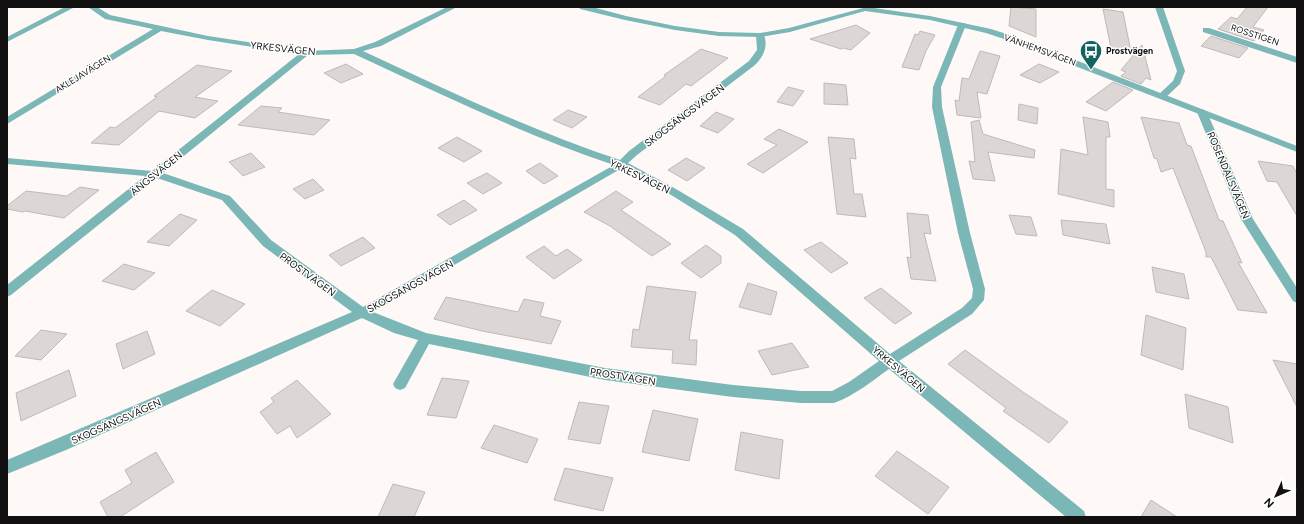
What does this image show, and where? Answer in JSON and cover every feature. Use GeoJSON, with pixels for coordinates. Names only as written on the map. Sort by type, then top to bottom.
{"type":"FeatureCollection","features":[{"type":"Feature","properties":{"kind":"street"},"geometry":{"type":"LineString","coordinates":[[7,40],[71,7]]}},
{"type":"Feature","properties":{"kind":"street","name":"YRKESVÄGEN"},"geometry":{"type":"LineString","coordinates":[[92,7],[108,17],[208,38],[306,53],[355,51],[500,117],[574,148],[622,164],[672,191],[739,232],[889,361],[1078,517]]}},
{"type":"Feature","properties":{"kind":"street"},"geometry":{"type":"LineString","coordinates":[[355,51],[378,44],[453,7]]}},
{"type":"Feature","properties":{"kind":"street"},"geometry":{"type":"LineString","coordinates":[[583,7],[625,18],[675,28],[719,34],[760,35],[790,30],[865,8]]}},
{"type":"Feature","properties":{"kind":"street"},"geometry":{"type":"LineString","coordinates":[[1158,7],[1182,71],[1176,82],[1162,96]]}},
{"type":"Feature","properties":{"kind":"street","name":"VÄNHEMSVÄGEN"},"geometry":{"type":"LineString","coordinates":[[865,8],[930,18],[1014,39],[1297,149]]}},
{"type":"Feature","properties":{"kind":"street","name":"PROSTVÄGEN"},"geometry":{"type":"LineString","coordinates":[[7,161],[156,174],[226,198],[267,243],[362,313],[399,329],[426,338],[605,374],[733,391],[801,397],[834,397],[854,386],[889,361],[967,311],[978,300],[979,289],[964,232],[937,107],[937,87],[962,25]]}},
{"type":"Feature","properties":{"kind":"street","name":"AKLEJAVÄGEN"},"geometry":{"type":"LineString","coordinates":[[7,121],[160,28]]}},
{"type":"Feature","properties":{"kind":"street","name":"ROSSTIGEN"},"geometry":{"type":"LineString","coordinates":[[1206,30],[1297,60]]}},
{"type":"Feature","properties":{"kind":"street","name":"SKOGSÄNGSVÄGEN"},"geometry":{"type":"LineString","coordinates":[[7,467],[61,446],[362,313],[622,164],[633,153],[760,57],[762,43],[760,35]]}},
{"type":"Feature","properties":{"kind":"street","name":"ÄNGSVÄGEN"},"geometry":{"type":"LineString","coordinates":[[7,292],[306,53]]}},
{"type":"Feature","properties":{"kind":"street","name":"ROSENDALSVÄGEN"},"geometry":{"type":"LineString","coordinates":[[1202,112],[1247,219],[1297,298]]}},
{"type":"Feature","properties":{"kind":"street"},"geometry":{"type":"LineString","coordinates":[[400,384],[426,338]]}},
{"type":"Feature","properties":{"kind":"building"},"geometry":{"type":"Polygon","coordinates":[[[1011,7],[1036,9],[1036,37],[1009,26],[1011,7]]]}},
{"type":"Feature","properties":{"kind":"building"},"geometry":{"type":"Polygon","coordinates":[[[1247,7],[1268,7],[1253,27],[1264,30],[1254,41],[1218,29],[1231,17],[1237,19],[1247,7]]]}},
{"type":"Feature","properties":{"kind":"building"},"geometry":{"type":"Polygon","coordinates":[[[1103,9],[1123,12],[1131,52],[1111,48],[1103,9]]]}},
{"type":"Feature","properties":{"kind":"building"},"geometry":{"type":"Polygon","coordinates":[[[856,25],[870,33],[851,50],[841,49],[810,39],[856,25]]]}},
{"type":"Feature","properties":{"kind":"building"},"geometry":{"type":"Polygon","coordinates":[[[920,31],[935,35],[926,51],[919,70],[902,67],[915,34],[918,35],[920,31]]]}},
{"type":"Feature","properties":{"kind":"building"},"geometry":{"type":"Polygon","coordinates":[[[1211,36],[1248,48],[1239,58],[1201,46],[1211,36]]]}},
{"type":"Feature","properties":{"kind":"building"},"geometry":{"type":"Polygon","coordinates":[[[1142,45],[1151,80],[1146,78],[1141,84],[1121,76],[1126,72],[1121,70],[1142,45]]]}},
{"type":"Feature","properties":{"kind":"building"},"geometry":{"type":"Polygon","coordinates":[[[701,49],[728,58],[691,86],[686,84],[660,105],[638,97],[666,76],[664,75],[701,49]]]}},
{"type":"Feature","properties":{"kind":"building"},"geometry":{"type":"Polygon","coordinates":[[[980,51],[1000,56],[987,94],[977,92],[981,118],[957,115],[955,100],[959,101],[962,78],[969,79],[980,51]]]}},
{"type":"Feature","properties":{"kind":"building"},"geometry":{"type":"Polygon","coordinates":[[[346,64],[363,74],[341,83],[324,73],[346,64]]]}},
{"type":"Feature","properties":{"kind":"building"},"geometry":{"type":"Polygon","coordinates":[[[1039,64],[1059,72],[1040,83],[1020,75],[1039,64]]]}},
{"type":"Feature","properties":{"kind":"building"},"geometry":{"type":"Polygon","coordinates":[[[197,65],[232,71],[195,97],[218,101],[195,118],[159,111],[119,145],[91,143],[110,127],[115,128],[157,97],[154,96],[197,65]]]}},
{"type":"Feature","properties":{"kind":"building"},"geometry":{"type":"Polygon","coordinates":[[[1113,82],[1133,90],[1106,111],[1086,102],[1113,82]]]}},
{"type":"Feature","properties":{"kind":"building"},"geometry":{"type":"Polygon","coordinates":[[[824,83],[846,85],[848,105],[824,104],[824,83]]]}},
{"type":"Feature","properties":{"kind":"building"},"geometry":{"type":"Polygon","coordinates":[[[788,87],[804,91],[793,106],[777,102],[788,87]]]}},
{"type":"Feature","properties":{"kind":"building"},"geometry":{"type":"Polygon","coordinates":[[[1019,104],[1038,108],[1037,124],[1018,120],[1019,104]]]}},
{"type":"Feature","properties":{"kind":"building"},"geometry":{"type":"Polygon","coordinates":[[[261,106],[282,108],[278,112],[330,120],[314,135],[238,125],[261,106]]]}},
{"type":"Feature","properties":{"kind":"building"},"geometry":{"type":"Polygon","coordinates":[[[568,110],[587,117],[572,128],[553,120],[568,110]]]}},
{"type":"Feature","properties":{"kind":"building"},"geometry":{"type":"Polygon","coordinates":[[[716,112],[734,119],[718,133],[700,126],[716,112]]]}},
{"type":"Feature","properties":{"kind":"building"},"geometry":{"type":"Polygon","coordinates":[[[1083,117],[1108,122],[1110,137],[1106,137],[1106,189],[1114,190],[1114,207],[1058,194],[1061,149],[1088,155],[1083,117]]]}},
{"type":"Feature","properties":{"kind":"building"},"geometry":{"type":"Polygon","coordinates":[[[1141,117],[1179,123],[1187,145],[1191,146],[1219,220],[1223,221],[1242,263],[1238,262],[1267,313],[1238,310],[1211,257],[1206,257],[1206,252],[1173,168],[1161,172],[1157,159],[1154,158],[1141,117]]]}},
{"type":"Feature","properties":{"kind":"building"},"geometry":{"type":"Polygon","coordinates":[[[979,120],[983,134],[1035,150],[1034,158],[988,152],[995,181],[973,179],[969,161],[975,162],[971,122],[979,120]]]}},
{"type":"Feature","properties":{"kind":"building"},"geometry":{"type":"Polygon","coordinates":[[[779,129],[808,142],[763,173],[747,164],[777,145],[764,139],[779,129]]]}},
{"type":"Feature","properties":{"kind":"building"},"geometry":{"type":"Polygon","coordinates":[[[457,137],[482,151],[464,162],[438,148],[457,137]]]}},
{"type":"Feature","properties":{"kind":"building"},"geometry":{"type":"Polygon","coordinates":[[[828,137],[854,139],[856,159],[850,158],[854,194],[862,194],[866,217],[837,214],[828,137]]]}},
{"type":"Feature","properties":{"kind":"building"},"geometry":{"type":"Polygon","coordinates":[[[251,153],[265,167],[243,176],[229,162],[251,153]]]}},
{"type":"Feature","properties":{"kind":"building"},"geometry":{"type":"Polygon","coordinates":[[[686,158],[705,168],[687,181],[668,170],[686,158]]]}},
{"type":"Feature","properties":{"kind":"building"},"geometry":{"type":"Polygon","coordinates":[[[1258,161],[1293,166],[1297,174],[1297,216],[1277,182],[1267,181],[1258,161]]]}},
{"type":"Feature","properties":{"kind":"building"},"geometry":{"type":"Polygon","coordinates":[[[540,163],[558,176],[544,184],[526,171],[540,163]]]}},
{"type":"Feature","properties":{"kind":"building"},"geometry":{"type":"Polygon","coordinates":[[[487,173],[502,183],[483,194],[467,183],[487,173]]]}},
{"type":"Feature","properties":{"kind":"building"},"geometry":{"type":"Polygon","coordinates":[[[313,179],[324,190],[305,199],[293,189],[313,179]]]}},
{"type":"Feature","properties":{"kind":"building"},"geometry":{"type":"Polygon","coordinates":[[[80,187],[99,190],[64,218],[7,209],[7,206],[26,191],[67,196],[80,187]]]}},
{"type":"Feature","properties":{"kind":"building"},"geometry":{"type":"Polygon","coordinates":[[[616,191],[633,202],[621,210],[671,244],[652,256],[610,226],[584,212],[616,191]]]}},
{"type":"Feature","properties":{"kind":"building"},"geometry":{"type":"Polygon","coordinates":[[[464,200],[477,210],[450,225],[437,215],[464,200]]]}},
{"type":"Feature","properties":{"kind":"building"},"geometry":{"type":"Polygon","coordinates":[[[907,213],[928,215],[931,234],[924,233],[936,281],[911,279],[907,257],[911,258],[907,213]]]}},
{"type":"Feature","properties":{"kind":"building"},"geometry":{"type":"Polygon","coordinates":[[[180,214],[197,220],[169,246],[147,242],[180,214]]]}},
{"type":"Feature","properties":{"kind":"building"},"geometry":{"type":"Polygon","coordinates":[[[1009,215],[1031,217],[1037,236],[1016,234],[1009,215]]]}},
{"type":"Feature","properties":{"kind":"building"},"geometry":{"type":"Polygon","coordinates":[[[1061,220],[1106,224],[1110,244],[1063,235],[1061,220]]]}},
{"type":"Feature","properties":{"kind":"building"},"geometry":{"type":"Polygon","coordinates":[[[363,237],[375,248],[341,266],[329,255],[363,237]]]}},
{"type":"Feature","properties":{"kind":"building"},"geometry":{"type":"Polygon","coordinates":[[[821,242],[848,263],[831,273],[804,250],[821,242]]]}},
{"type":"Feature","properties":{"kind":"building"},"geometry":{"type":"Polygon","coordinates":[[[706,245],[721,256],[721,263],[701,278],[681,263],[706,245]]]}},
{"type":"Feature","properties":{"kind":"building"},"geometry":{"type":"Polygon","coordinates":[[[544,246],[556,256],[567,249],[582,260],[554,279],[526,257],[544,246]]]}},
{"type":"Feature","properties":{"kind":"building"},"geometry":{"type":"Polygon","coordinates":[[[124,264],[155,273],[134,290],[102,281],[124,264]]]}},
{"type":"Feature","properties":{"kind":"building"},"geometry":{"type":"Polygon","coordinates":[[[1152,267],[1184,274],[1189,299],[1156,292],[1152,267]]]}},
{"type":"Feature","properties":{"kind":"building"},"geometry":{"type":"Polygon","coordinates":[[[748,283],[777,292],[771,315],[739,307],[748,283]]]}},
{"type":"Feature","properties":{"kind":"building"},"geometry":{"type":"Polygon","coordinates":[[[647,286],[696,292],[689,340],[697,340],[696,365],[672,363],[673,350],[631,347],[633,329],[639,330],[647,286]]]}},
{"type":"Feature","properties":{"kind":"building"},"geometry":{"type":"Polygon","coordinates":[[[881,288],[912,313],[895,324],[864,298],[881,288]]]}},
{"type":"Feature","properties":{"kind":"building"},"geometry":{"type":"Polygon","coordinates":[[[212,290],[245,304],[220,326],[186,311],[212,290]]]}},
{"type":"Feature","properties":{"kind":"building"},"geometry":{"type":"Polygon","coordinates":[[[446,297],[518,312],[524,299],[544,303],[540,316],[561,321],[551,344],[482,331],[434,319],[446,297]]]}},
{"type":"Feature","properties":{"kind":"building"},"geometry":{"type":"Polygon","coordinates":[[[1146,315],[1186,328],[1183,370],[1141,355],[1146,315]]]}},
{"type":"Feature","properties":{"kind":"building"},"geometry":{"type":"Polygon","coordinates":[[[41,330],[67,334],[41,360],[15,356],[41,330]]]}},
{"type":"Feature","properties":{"kind":"building"},"geometry":{"type":"Polygon","coordinates":[[[147,331],[155,354],[123,369],[116,344],[147,331]]]}},
{"type":"Feature","properties":{"kind":"building"},"geometry":{"type":"Polygon","coordinates":[[[792,343],[809,367],[772,375],[758,351],[792,343]]]}},
{"type":"Feature","properties":{"kind":"building"},"geometry":{"type":"Polygon","coordinates":[[[965,350],[1068,422],[1049,443],[1003,411],[1006,408],[948,364],[965,350]]]}},
{"type":"Feature","properties":{"kind":"building"},"geometry":{"type":"Polygon","coordinates":[[[1273,360],[1297,364],[1297,407],[1273,360]]]}},
{"type":"Feature","properties":{"kind":"building"},"geometry":{"type":"Polygon","coordinates":[[[69,370],[76,396],[21,421],[16,393],[69,370]]]}},
{"type":"Feature","properties":{"kind":"building"},"geometry":{"type":"Polygon","coordinates":[[[442,378],[469,381],[456,418],[427,415],[442,378]]]}},
{"type":"Feature","properties":{"kind":"building"},"geometry":{"type":"Polygon","coordinates":[[[297,380],[331,414],[297,438],[290,426],[277,434],[260,412],[274,402],[271,398],[297,380]]]}},
{"type":"Feature","properties":{"kind":"building"},"geometry":{"type":"Polygon","coordinates":[[[1185,394],[1228,407],[1233,443],[1189,428],[1185,394]]]}},
{"type":"Feature","properties":{"kind":"building"},"geometry":{"type":"Polygon","coordinates":[[[579,402],[609,406],[600,444],[568,439],[579,402]]]}},
{"type":"Feature","properties":{"kind":"building"},"geometry":{"type":"Polygon","coordinates":[[[653,410],[698,419],[689,461],[642,452],[653,410]]]}},
{"type":"Feature","properties":{"kind":"building"},"geometry":{"type":"Polygon","coordinates":[[[494,425],[538,439],[527,463],[481,448],[494,425]]]}},
{"type":"Feature","properties":{"kind":"building"},"geometry":{"type":"Polygon","coordinates":[[[741,432],[783,440],[779,479],[735,470],[741,432]]]}},
{"type":"Feature","properties":{"kind":"building"},"geometry":{"type":"Polygon","coordinates":[[[897,451],[949,487],[928,514],[875,476],[897,451]]]}},
{"type":"Feature","properties":{"kind":"building"},"geometry":{"type":"Polygon","coordinates":[[[156,452],[174,482],[120,517],[108,517],[100,502],[132,483],[125,470],[156,452]]]}},
{"type":"Feature","properties":{"kind":"building"},"geometry":{"type":"Polygon","coordinates":[[[565,468],[613,478],[603,511],[554,500],[565,468]]]}},
{"type":"Feature","properties":{"kind":"building"},"geometry":{"type":"Polygon","coordinates":[[[393,484],[425,492],[414,517],[378,517],[393,484]]]}},
{"type":"Feature","properties":{"kind":"building"},"geometry":{"type":"Polygon","coordinates":[[[1151,500],[1177,517],[1141,517],[1151,500]]]}},
{"type":"Feature","properties":{"kind":"place","name":"Prostvägen"},"geometry":{"type":"Point","coordinates":[1091,70]}}]}
